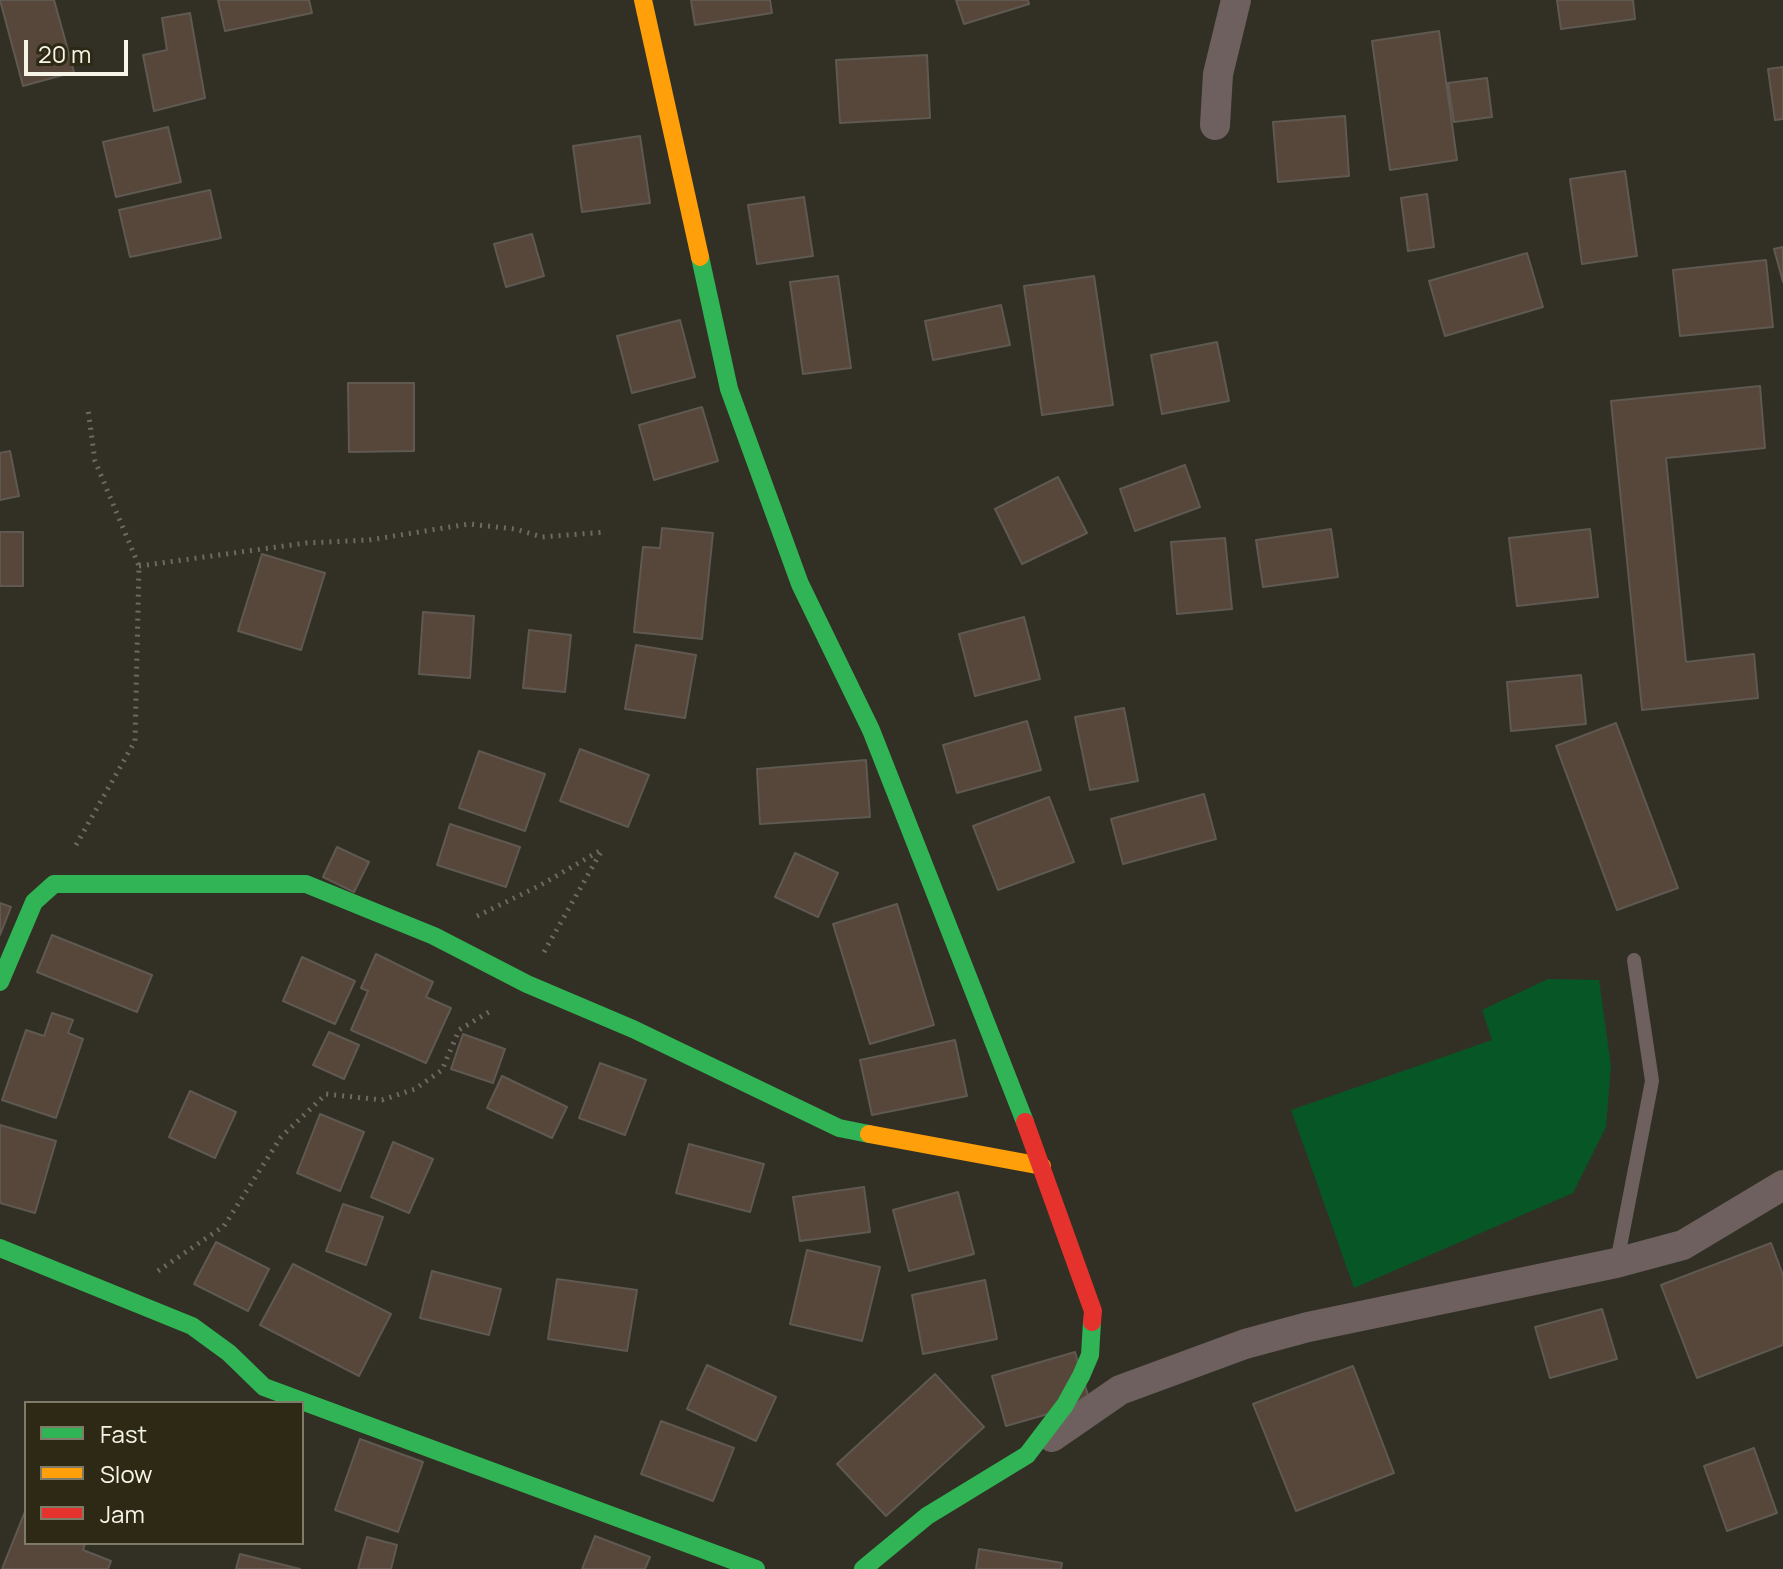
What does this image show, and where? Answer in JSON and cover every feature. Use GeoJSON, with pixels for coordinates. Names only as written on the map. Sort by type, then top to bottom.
{"type":"FeatureCollection","features":[{"type":"Feature","properties":{"kind":"street"},"geometry":{"type":"LineString","coordinates":[[643,0],[729,389],[800,584],[871,730],[1042,1166],[1093,1311],[1090,1355],[1065,1405],[1027,1455]]}},
{"type":"Feature","properties":{"kind":"street"},"geometry":{"type":"LineString","coordinates":[[1215,125],[1218,74],[1236,0]]}},
{"type":"Feature","properties":{"kind":"street"},"geometry":{"type":"LineString","coordinates":[[0,982],[34,902],[54,884],[306,884],[434,936],[527,984],[633,1029],[839,1128],[1042,1166]]}},
{"type":"Feature","properties":{"kind":"street"},"geometry":{"type":"LineString","coordinates":[[863,1569],[927,1516],[1027,1455],[1120,1390],[1245,1344],[1308,1327],[1616,1263],[1683,1245],[1783,1185]]}},
{"type":"Feature","properties":{"kind":"street"},"geometry":{"type":"LineString","coordinates":[[0,1248],[192,1326],[229,1353],[264,1387],[302,1401]]}},
{"type":"Feature","properties":{"kind":"street"},"geometry":{"type":"LineString","coordinates":[[304,1402],[756,1569]]}},
{"type":"Feature","properties":{"kind":"lane"},"geometry":{"type":"LineString","coordinates":[[1616,1263],[1652,1081],[1634,960]]}},
{"type":"Feature","properties":{"kind":"path"},"geometry":{"type":"LineString","coordinates":[[54,884],[135,741],[139,566],[95,461],[88,409]]}},
{"type":"Feature","properties":{"kind":"path"},"geometry":{"type":"LineString","coordinates":[[139,566],[306,543],[369,540],[469,524],[515,529],[542,537],[606,532]]}},
{"type":"Feature","properties":{"kind":"path"},"geometry":{"type":"LineString","coordinates":[[434,936],[539,886],[603,849],[527,984]]}},
{"type":"Feature","properties":{"kind":"path"},"geometry":{"type":"LineString","coordinates":[[121,1296],[224,1226],[281,1137],[326,1094],[382,1100],[415,1089],[442,1070],[459,1030],[499,1006],[546,991]]}},
{"type":"Feature","properties":{"kind":"green space"},"geometry":{"type":"Polygon","coordinates":[[[1548,979],[1599,980],[1611,1066],[1606,1127],[1573,1193],[1354,1288],[1291,1110],[1492,1040],[1482,1010],[1548,979]]]}},
{"type":"Feature","properties":{"kind":"building"},"geometry":{"type":"Polygon","coordinates":[[[0,0],[54,0],[74,72],[23,86],[0,0]]]}},
{"type":"Feature","properties":{"kind":"building"},"geometry":{"type":"Polygon","coordinates":[[[218,0],[309,0],[312,13],[225,31],[218,0]]]}},
{"type":"Feature","properties":{"kind":"building"},"geometry":{"type":"Polygon","coordinates":[[[691,0],[770,0],[772,13],[695,25],[691,0]]]}},
{"type":"Feature","properties":{"kind":"building"},"geometry":{"type":"Polygon","coordinates":[[[956,0],[1028,0],[1029,4],[964,24],[956,0]]]}},
{"type":"Feature","properties":{"kind":"building"},"geometry":{"type":"Polygon","coordinates":[[[1557,0],[1633,0],[1635,19],[1561,29],[1557,0]]]}},
{"type":"Feature","properties":{"kind":"building"},"geometry":{"type":"Polygon","coordinates":[[[190,13],[205,98],[154,111],[143,55],[167,50],[162,18],[190,13]]]}},
{"type":"Feature","properties":{"kind":"building"},"geometry":{"type":"Polygon","coordinates":[[[1439,31],[1457,160],[1390,170],[1372,41],[1439,31]]]}},
{"type":"Feature","properties":{"kind":"building"},"geometry":{"type":"Polygon","coordinates":[[[927,55],[930,118],[840,123],[836,60],[927,55]]]}},
{"type":"Feature","properties":{"kind":"building"},"geometry":{"type":"Polygon","coordinates":[[[1783,67],[1783,119],[1775,120],[1768,69],[1783,67]]]}},
{"type":"Feature","properties":{"kind":"building"},"geometry":{"type":"Polygon","coordinates":[[[1487,78],[1492,117],[1454,122],[1448,83],[1487,78]]]}},
{"type":"Feature","properties":{"kind":"building"},"geometry":{"type":"Polygon","coordinates":[[[1345,116],[1349,176],[1278,182],[1273,122],[1345,116]]]}},
{"type":"Feature","properties":{"kind":"building"},"geometry":{"type":"Polygon","coordinates":[[[168,127],[181,182],[116,197],[103,142],[168,127]]]}},
{"type":"Feature","properties":{"kind":"building"},"geometry":{"type":"Polygon","coordinates":[[[640,136],[650,203],[582,212],[573,146],[640,136]]]}},
{"type":"Feature","properties":{"kind":"building"},"geometry":{"type":"Polygon","coordinates":[[[1625,171],[1637,256],[1582,264],[1570,179],[1625,171]]]}},
{"type":"Feature","properties":{"kind":"building"},"geometry":{"type":"Polygon","coordinates":[[[210,190],[221,238],[130,257],[119,210],[210,190]]]}},
{"type":"Feature","properties":{"kind":"building"},"geometry":{"type":"Polygon","coordinates":[[[1427,194],[1434,247],[1408,251],[1401,198],[1427,194]]]}},
{"type":"Feature","properties":{"kind":"building"},"geometry":{"type":"Polygon","coordinates":[[[804,197],[813,256],[757,264],[748,205],[804,197]]]}},
{"type":"Feature","properties":{"kind":"building"},"geometry":{"type":"Polygon","coordinates":[[[532,234],[544,276],[506,287],[494,244],[532,234]]]}},
{"type":"Feature","properties":{"kind":"building"},"geometry":{"type":"Polygon","coordinates":[[[1783,247],[1783,282],[1774,249],[1783,247]]]}},
{"type":"Feature","properties":{"kind":"building"},"geometry":{"type":"Polygon","coordinates":[[[1527,253],[1543,307],[1445,336],[1429,281],[1527,253]]]}},
{"type":"Feature","properties":{"kind":"building"},"geometry":{"type":"Polygon","coordinates":[[[1766,260],[1773,327],[1680,336],[1673,270],[1766,260]]]}},
{"type":"Feature","properties":{"kind":"building"},"geometry":{"type":"Polygon","coordinates":[[[838,276],[851,368],[803,374],[790,282],[838,276]]]}},
{"type":"Feature","properties":{"kind":"building"},"geometry":{"type":"Polygon","coordinates":[[[1094,276],[1113,405],[1042,415],[1024,286],[1094,276]]]}},
{"type":"Feature","properties":{"kind":"building"},"geometry":{"type":"Polygon","coordinates":[[[1001,305],[1010,345],[933,360],[925,321],[1001,305]]]}},
{"type":"Feature","properties":{"kind":"building"},"geometry":{"type":"Polygon","coordinates":[[[680,320],[695,377],[632,393],[617,336],[680,320]]]}},
{"type":"Feature","properties":{"kind":"building"},"geometry":{"type":"Polygon","coordinates":[[[1217,342],[1229,401],[1162,414],[1151,355],[1217,342]]]}},
{"type":"Feature","properties":{"kind":"building"},"geometry":{"type":"Polygon","coordinates":[[[348,383],[414,383],[414,451],[349,452],[348,383]]]}},
{"type":"Feature","properties":{"kind":"building"},"geometry":{"type":"Polygon","coordinates":[[[1760,386],[1765,448],[1666,458],[1686,662],[1754,654],[1758,698],[1642,710],[1611,401],[1760,386]]]}},
{"type":"Feature","properties":{"kind":"building"},"geometry":{"type":"Polygon","coordinates":[[[702,407],[718,461],[654,480],[639,425],[702,407]]]}},
{"type":"Feature","properties":{"kind":"building"},"geometry":{"type":"Polygon","coordinates":[[[10,451],[19,496],[0,500],[0,453],[10,451]]]}},
{"type":"Feature","properties":{"kind":"building"},"geometry":{"type":"Polygon","coordinates":[[[1185,465],[1200,507],[1135,531],[1120,489],[1185,465]]]}},
{"type":"Feature","properties":{"kind":"building"},"geometry":{"type":"Polygon","coordinates":[[[1058,477],[1087,533],[1022,564],[995,509],[1058,477]]]}},
{"type":"Feature","properties":{"kind":"building"},"geometry":{"type":"Polygon","coordinates":[[[662,528],[713,533],[702,639],[634,632],[643,547],[660,548],[662,528]]]}},
{"type":"Feature","properties":{"kind":"building"},"geometry":{"type":"Polygon","coordinates":[[[1331,529],[1338,577],[1263,587],[1256,540],[1331,529]]]}},
{"type":"Feature","properties":{"kind":"building"},"geometry":{"type":"Polygon","coordinates":[[[1590,529],[1598,597],[1517,606],[1509,538],[1590,529]]]}},
{"type":"Feature","properties":{"kind":"building"},"geometry":{"type":"Polygon","coordinates":[[[0,532],[23,532],[23,586],[0,586],[0,532]]]}},
{"type":"Feature","properties":{"kind":"building"},"geometry":{"type":"Polygon","coordinates":[[[1225,538],[1232,609],[1177,614],[1171,542],[1225,538]]]}},
{"type":"Feature","properties":{"kind":"building"},"geometry":{"type":"Polygon","coordinates":[[[262,554],[325,573],[301,650],[238,631],[262,554]]]}},
{"type":"Feature","properties":{"kind":"building"},"geometry":{"type":"Polygon","coordinates":[[[423,612],[474,616],[470,678],[419,674],[423,612]]]}},
{"type":"Feature","properties":{"kind":"building"},"geometry":{"type":"Polygon","coordinates":[[[1024,617],[1040,679],[975,696],[959,634],[1024,617]]]}},
{"type":"Feature","properties":{"kind":"building"},"geometry":{"type":"Polygon","coordinates":[[[529,630],[571,635],[565,692],[523,688],[529,630]]]}},
{"type":"Feature","properties":{"kind":"building"},"geometry":{"type":"Polygon","coordinates":[[[636,645],[696,655],[685,718],[625,709],[636,645]]]}},
{"type":"Feature","properties":{"kind":"building"},"geometry":{"type":"Polygon","coordinates":[[[1581,675],[1586,724],[1511,731],[1507,682],[1581,675]]]}},
{"type":"Feature","properties":{"kind":"building"},"geometry":{"type":"Polygon","coordinates":[[[1124,708],[1138,781],[1090,790],[1075,717],[1124,708]]]}},
{"type":"Feature","properties":{"kind":"building"},"geometry":{"type":"Polygon","coordinates":[[[1027,721],[1041,770],[957,793],[943,745],[1027,721]]]}},
{"type":"Feature","properties":{"kind":"building"},"geometry":{"type":"Polygon","coordinates":[[[1616,723],[1678,888],[1617,910],[1556,746],[1616,723]]]}},
{"type":"Feature","properties":{"kind":"building"},"geometry":{"type":"Polygon","coordinates":[[[580,749],[649,775],[628,827],[560,801],[580,749]]]}},
{"type":"Feature","properties":{"kind":"building"},"geometry":{"type":"Polygon","coordinates":[[[479,751],[545,774],[525,831],[459,808],[479,751]]]}},
{"type":"Feature","properties":{"kind":"building"},"geometry":{"type":"Polygon","coordinates":[[[866,760],[870,817],[760,824],[757,769],[866,760]]]}},
{"type":"Feature","properties":{"kind":"building"},"geometry":{"type":"Polygon","coordinates":[[[1204,794],[1216,839],[1123,864],[1111,819],[1204,794]]]}},
{"type":"Feature","properties":{"kind":"building"},"geometry":{"type":"Polygon","coordinates":[[[1049,797],[1074,862],[998,890],[973,826],[1049,797]]]}},
{"type":"Feature","properties":{"kind":"building"},"geometry":{"type":"Polygon","coordinates":[[[450,824],[520,847],[506,887],[437,865],[450,824]]]}},
{"type":"Feature","properties":{"kind":"building"},"geometry":{"type":"Polygon","coordinates":[[[337,847],[369,862],[354,892],[323,877],[337,847]]]}},
{"type":"Feature","properties":{"kind":"building"},"geometry":{"type":"Polygon","coordinates":[[[795,853],[838,873],[818,917],[775,897],[795,853]]]}},
{"type":"Feature","properties":{"kind":"building"},"geometry":{"type":"Polygon","coordinates":[[[0,903],[11,907],[0,935],[0,903]]]}},
{"type":"Feature","properties":{"kind":"building"},"geometry":{"type":"Polygon","coordinates":[[[897,904],[934,1025],[870,1044],[833,924],[897,904]]]}},
{"type":"Feature","properties":{"kind":"building"},"geometry":{"type":"Polygon","coordinates":[[[52,935],[152,975],[137,1012],[37,972],[52,935]]]}},
{"type":"Feature","properties":{"kind":"building"},"geometry":{"type":"Polygon","coordinates":[[[376,954],[433,982],[426,997],[451,1008],[426,1063],[351,1030],[368,991],[361,988],[376,954]]]}},
{"type":"Feature","properties":{"kind":"building"},"geometry":{"type":"Polygon","coordinates":[[[302,957],[355,981],[335,1024],[283,1001],[302,957]]]}},
{"type":"Feature","properties":{"kind":"building"},"geometry":{"type":"Polygon","coordinates":[[[52,1013],[73,1020],[68,1033],[83,1039],[56,1118],[2,1100],[26,1030],[44,1036],[52,1013]]]}},
{"type":"Feature","properties":{"kind":"building"},"geometry":{"type":"Polygon","coordinates":[[[329,1032],[359,1045],[344,1079],[313,1065],[329,1032]]]}},
{"type":"Feature","properties":{"kind":"building"},"geometry":{"type":"Polygon","coordinates":[[[463,1034],[505,1049],[493,1083],[451,1069],[463,1034]]]}},
{"type":"Feature","properties":{"kind":"building"},"geometry":{"type":"Polygon","coordinates":[[[955,1040],[967,1096],[872,1115],[860,1060],[955,1040]]]}},
{"type":"Feature","properties":{"kind":"building"},"geometry":{"type":"Polygon","coordinates":[[[600,1063],[646,1080],[625,1135],[579,1118],[600,1063]]]}},
{"type":"Feature","properties":{"kind":"building"},"geometry":{"type":"Polygon","coordinates":[[[502,1076],[567,1107],[552,1138],[487,1108],[502,1076]]]}},
{"type":"Feature","properties":{"kind":"building"},"geometry":{"type":"Polygon","coordinates":[[[190,1091],[236,1112],[215,1158],[169,1137],[190,1091]]]}},
{"type":"Feature","properties":{"kind":"building"},"geometry":{"type":"Polygon","coordinates":[[[320,1114],[364,1132],[340,1191],[297,1173],[320,1114]]]}},
{"type":"Feature","properties":{"kind":"building"},"geometry":{"type":"Polygon","coordinates":[[[0,1125],[56,1141],[35,1213],[0,1203],[0,1125]]]}},
{"type":"Feature","properties":{"kind":"building"},"geometry":{"type":"Polygon","coordinates":[[[393,1142],[433,1159],[409,1213],[371,1197],[393,1142]]]}},
{"type":"Feature","properties":{"kind":"building"},"geometry":{"type":"Polygon","coordinates":[[[689,1144],[764,1164],[750,1212],[676,1193],[689,1144]]]}},
{"type":"Feature","properties":{"kind":"building"},"geometry":{"type":"Polygon","coordinates":[[[864,1187],[870,1232],[800,1241],[793,1197],[864,1187]]]}},
{"type":"Feature","properties":{"kind":"building"},"geometry":{"type":"Polygon","coordinates":[[[958,1192],[974,1254],[909,1271],[893,1210],[958,1192]]]}},
{"type":"Feature","properties":{"kind":"building"},"geometry":{"type":"Polygon","coordinates":[[[343,1204],[383,1217],[366,1265],[326,1251],[343,1204]]]}},
{"type":"Feature","properties":{"kind":"building"},"geometry":{"type":"Polygon","coordinates":[[[216,1242],[269,1269],[248,1311],[194,1284],[216,1242]]]}},
{"type":"Feature","properties":{"kind":"building"},"geometry":{"type":"Polygon","coordinates":[[[1771,1243],[1783,1275],[1783,1345],[1697,1378],[1661,1285],[1771,1243]]]}},
{"type":"Feature","properties":{"kind":"building"},"geometry":{"type":"Polygon","coordinates":[[[807,1250],[880,1267],[862,1341],[790,1324],[807,1250]]]}},
{"type":"Feature","properties":{"kind":"building"},"geometry":{"type":"Polygon","coordinates":[[[293,1264],[391,1314],[359,1376],[260,1325],[293,1264]]]}},
{"type":"Feature","properties":{"kind":"building"},"geometry":{"type":"Polygon","coordinates":[[[432,1271],[501,1289],[489,1335],[420,1318],[432,1271]]]}},
{"type":"Feature","properties":{"kind":"building"},"geometry":{"type":"Polygon","coordinates":[[[557,1279],[637,1290],[627,1351],[548,1339],[557,1279]]]}},
{"type":"Feature","properties":{"kind":"building"},"geometry":{"type":"Polygon","coordinates":[[[985,1280],[997,1339],[923,1354],[912,1295],[985,1280]]]}},
{"type":"Feature","properties":{"kind":"building"},"geometry":{"type":"Polygon","coordinates":[[[1602,1309],[1617,1359],[1550,1378],[1535,1327],[1602,1309]]]}},
{"type":"Feature","properties":{"kind":"building"},"geometry":{"type":"Polygon","coordinates":[[[1075,1352],[1090,1402],[1006,1426],[992,1376],[1075,1352]]]}},
{"type":"Feature","properties":{"kind":"building"},"geometry":{"type":"Polygon","coordinates":[[[707,1365],[776,1397],[756,1441],[687,1409],[707,1365]]]}},
{"type":"Feature","properties":{"kind":"building"},"geometry":{"type":"Polygon","coordinates":[[[1353,1366],[1394,1473],[1296,1511],[1253,1404],[1353,1366]]]}},
{"type":"Feature","properties":{"kind":"building"},"geometry":{"type":"Polygon","coordinates":[[[935,1374],[984,1427],[886,1516],[837,1464],[935,1374]]]}},
{"type":"Feature","properties":{"kind":"building"},"geometry":{"type":"Polygon","coordinates":[[[661,1421],[734,1448],[713,1501],[641,1474],[661,1421]]]}},
{"type":"Feature","properties":{"kind":"building"},"geometry":{"type":"Polygon","coordinates":[[[360,1439],[423,1462],[398,1532],[335,1510],[360,1439]]]}},
{"type":"Feature","properties":{"kind":"building"},"geometry":{"type":"Polygon","coordinates":[[[1754,1448],[1777,1513],[1727,1531],[1704,1466],[1754,1448]]]}},
{"type":"Feature","properties":{"kind":"building"},"geometry":{"type":"Polygon","coordinates":[[[24,1514],[24,1545],[84,1545],[83,1550],[111,1561],[108,1569],[2,1569],[24,1514]]]}},
{"type":"Feature","properties":{"kind":"building"},"geometry":{"type":"Polygon","coordinates":[[[595,1536],[650,1557],[645,1569],[582,1569],[595,1536]]]}},
{"type":"Feature","properties":{"kind":"building"},"geometry":{"type":"Polygon","coordinates":[[[367,1537],[397,1545],[391,1569],[358,1569],[367,1537]]]}},
{"type":"Feature","properties":{"kind":"building"},"geometry":{"type":"Polygon","coordinates":[[[979,1549],[1062,1563],[1061,1569],[976,1569],[979,1549]]]}},
{"type":"Feature","properties":{"kind":"building"},"geometry":{"type":"Polygon","coordinates":[[[240,1554],[300,1569],[236,1569],[240,1554]]]}},
{"type":"Feature","properties":{"kind":"traffic: fast"},"geometry":{"type":"LineString","coordinates":[[700,257],[729,389],[800,584],[871,730],[1025,1122]]}},
{"type":"Feature","properties":{"kind":"traffic: fast"},"geometry":{"type":"LineString","coordinates":[[0,982],[34,902],[54,884],[306,884],[434,936],[527,984],[633,1029],[839,1128],[869,1134]]}},
{"type":"Feature","properties":{"kind":"traffic: fast"},"geometry":{"type":"LineString","coordinates":[[0,1248],[192,1326],[229,1353],[264,1387],[302,1401]]}},
{"type":"Feature","properties":{"kind":"traffic: fast"},"geometry":{"type":"LineString","coordinates":[[863,1569],[927,1516],[1027,1455],[1065,1405],[1081,1376],[1090,1355],[1092,1322]]}},
{"type":"Feature","properties":{"kind":"traffic: fast"},"geometry":{"type":"LineString","coordinates":[[304,1402],[756,1569]]}},
{"type":"Feature","properties":{"kind":"traffic: slow"},"geometry":{"type":"LineString","coordinates":[[643,0],[700,257]]}},
{"type":"Feature","properties":{"kind":"traffic: slow"},"geometry":{"type":"LineString","coordinates":[[869,1134],[1042,1166]]}},
{"type":"Feature","properties":{"kind":"traffic: jam"},"geometry":{"type":"LineString","coordinates":[[1025,1122],[1093,1311],[1092,1322]]}}]}
